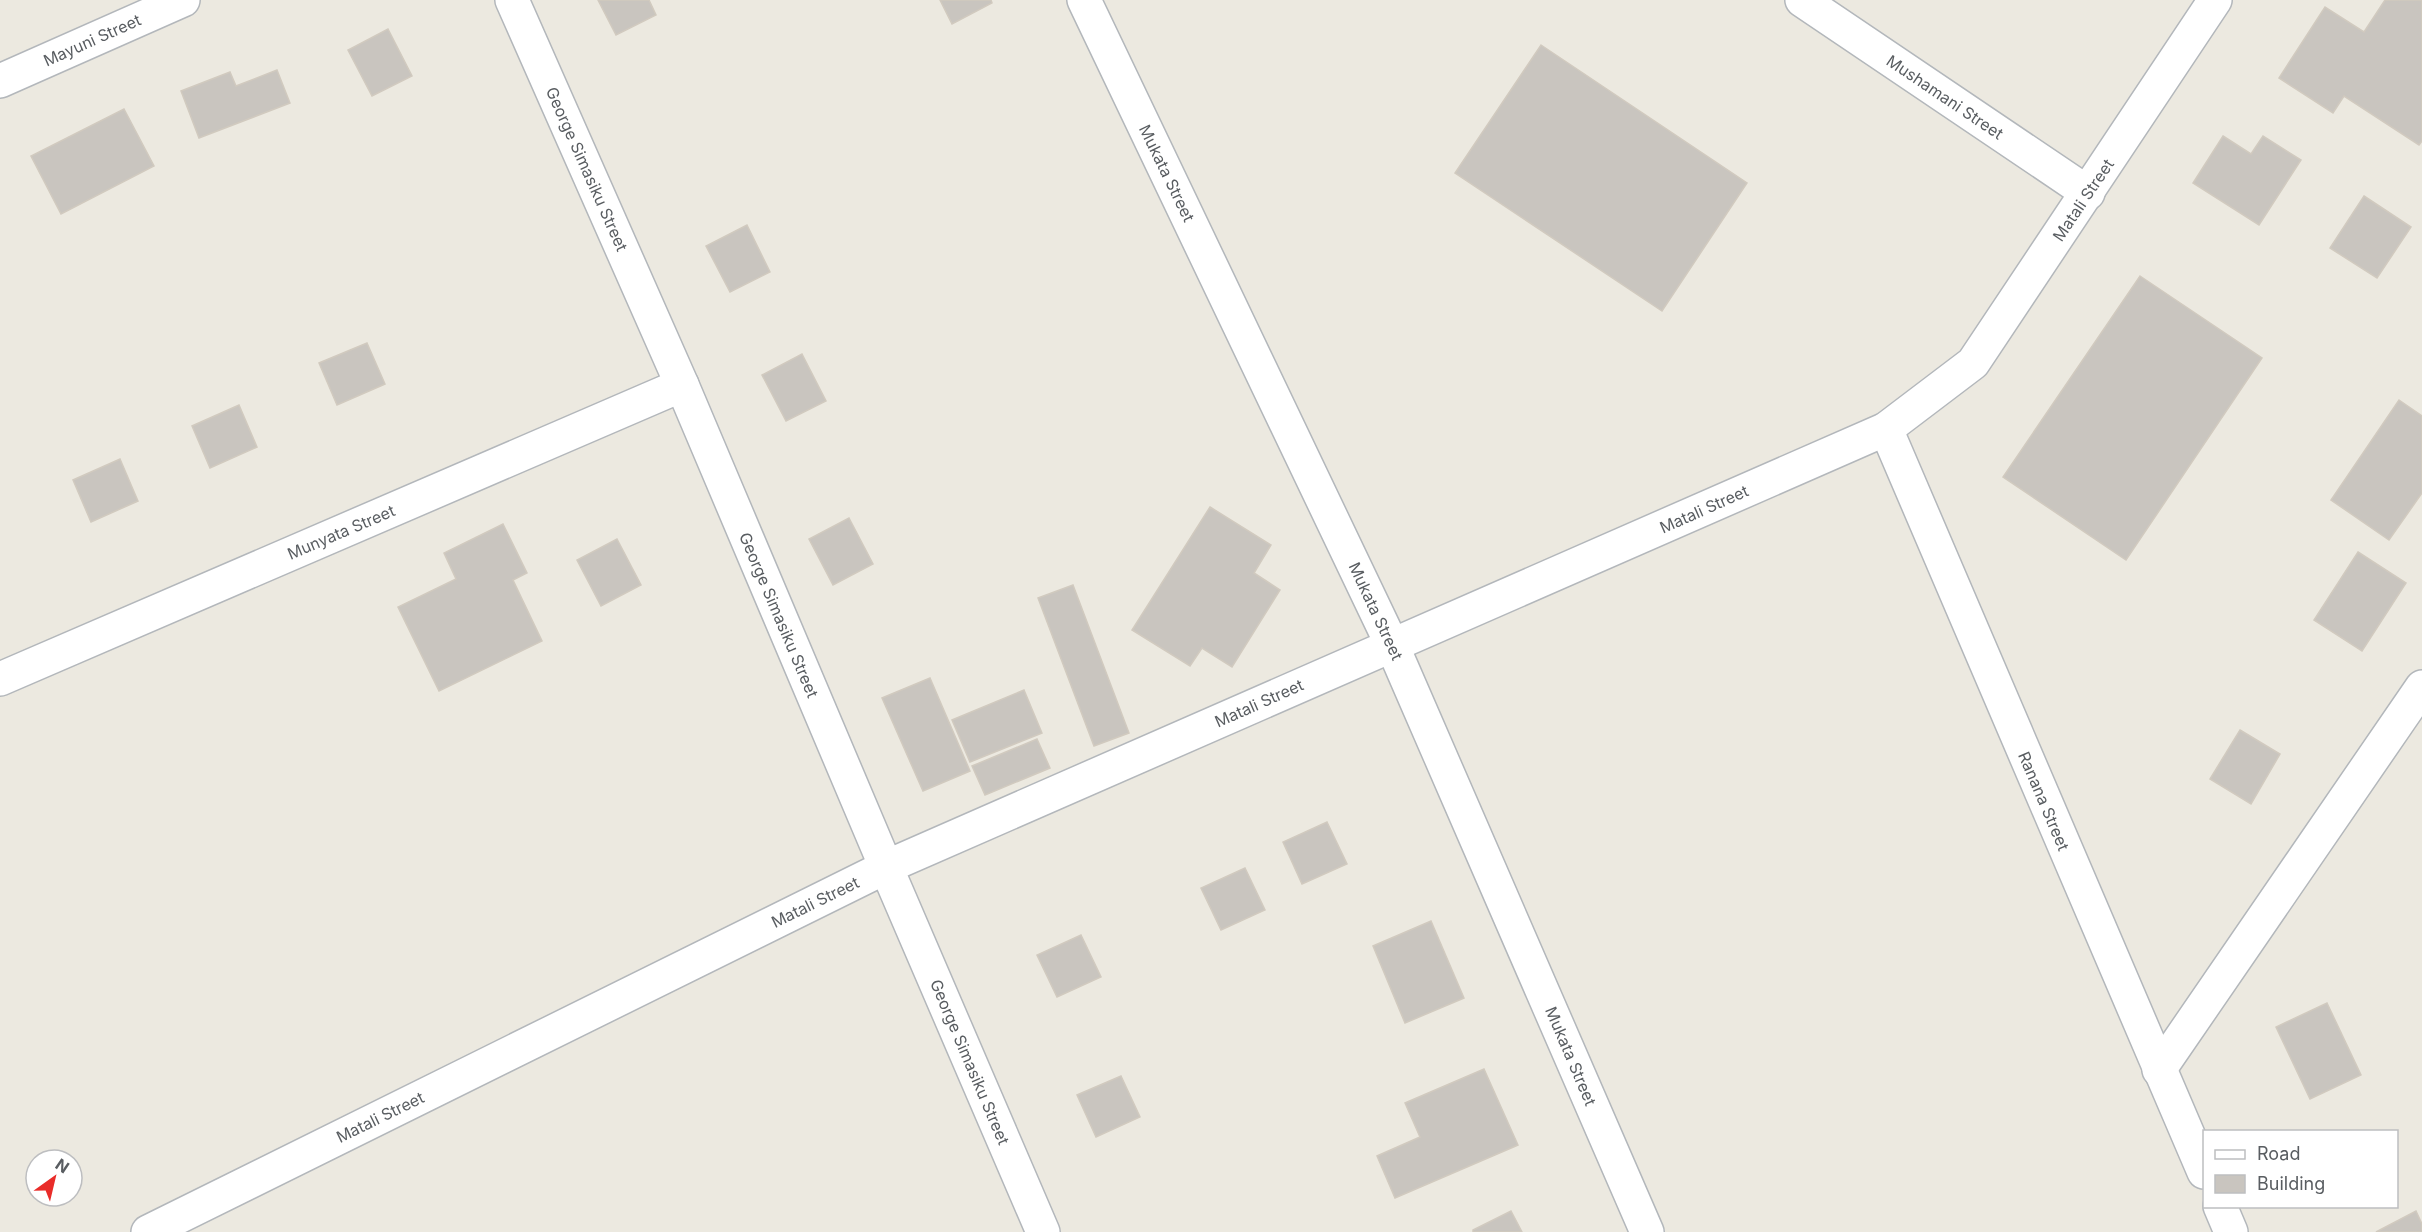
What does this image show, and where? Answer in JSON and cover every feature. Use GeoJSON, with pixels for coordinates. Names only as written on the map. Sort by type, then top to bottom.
{"type":"FeatureCollection","features":[{"type":"Feature","properties":{"kind":"street","name":"Mayuni Street"},"geometry":{"type":"LineString","coordinates":[[0,81],[183,0]]}},
{"type":"Feature","properties":{"kind":"street","name":"George Simasiku Street"},"geometry":{"type":"LineString","coordinates":[[512,0],[682,385],[1043,1232]]}},
{"type":"Feature","properties":{"kind":"street","name":"Mukata Street"},"geometry":{"type":"LineString","coordinates":[[1084,0],[1392,645],[1647,1232]]}},
{"type":"Feature","properties":{"kind":"street","name":"Mushamani Street"},"geometry":{"type":"LineString","coordinates":[[1802,0],[2088,193]]}},
{"type":"Feature","properties":{"kind":"street","name":"Matali Street"},"geometry":{"type":"LineString","coordinates":[[148,1232],[886,867],[1886,429],[1973,363],[2215,0]]}},
{"type":"Feature","properties":{"kind":"street","name":"Munyata Street"},"geometry":{"type":"LineString","coordinates":[[0,679],[682,385]]}},
{"type":"Feature","properties":{"kind":"street","name":"Ranana Street"},"geometry":{"type":"LineString","coordinates":[[1886,429],[2159,1070],[2203,1168]]}},
{"type":"Feature","properties":{"kind":"street"},"geometry":{"type":"LineString","coordinates":[[2159,1070],[2422,687]]}},
{"type":"Feature","properties":{"kind":"street"},"geometry":{"type":"LineString","coordinates":[[2221,1208],[2231,1232]]}},
{"type":"Feature","properties":{"kind":"building"},"geometry":{"type":"Polygon","coordinates":[[[598,0],[649,0],[656,15],[616,35],[598,0]]]}},
{"type":"Feature","properties":{"kind":"building"},"geometry":{"type":"Polygon","coordinates":[[[940,0],[991,0],[992,3],[952,24],[940,0]]]}},
{"type":"Feature","properties":{"kind":"building"},"geometry":{"type":"Polygon","coordinates":[[[2385,0],[2422,0],[2422,141],[2419,145],[2344,96],[2333,113],[2279,78],[2325,7],[2364,32],[2385,0]]]}},
{"type":"Feature","properties":{"kind":"building"},"geometry":{"type":"Polygon","coordinates":[[[388,29],[412,76],[372,96],[348,50],[388,29]]]}},
{"type":"Feature","properties":{"kind":"building"},"geometry":{"type":"Polygon","coordinates":[[[1541,45],[1747,183],[1662,311],[1455,173],[1541,45]]]}},
{"type":"Feature","properties":{"kind":"building"},"geometry":{"type":"Polygon","coordinates":[[[277,70],[290,103],[199,138],[181,91],[230,72],[236,86],[277,70]]]}},
{"type":"Feature","properties":{"kind":"building"},"geometry":{"type":"Polygon","coordinates":[[[124,109],[154,166],[61,214],[31,156],[124,109]]]}},
{"type":"Feature","properties":{"kind":"building"},"geometry":{"type":"Polygon","coordinates":[[[2223,136],[2251,154],[2263,136],[2301,160],[2259,225],[2193,183],[2223,136]]]}},
{"type":"Feature","properties":{"kind":"building"},"geometry":{"type":"Polygon","coordinates":[[[2364,196],[2411,227],[2377,278],[2330,248],[2364,196]]]}},
{"type":"Feature","properties":{"kind":"building"},"geometry":{"type":"Polygon","coordinates":[[[747,225],[770,272],[730,292],[706,246],[747,225]]]}},
{"type":"Feature","properties":{"kind":"building"},"geometry":{"type":"Polygon","coordinates":[[[2140,276],[2262,358],[2126,560],[2003,477],[2140,276]]]}},
{"type":"Feature","properties":{"kind":"building"},"geometry":{"type":"Polygon","coordinates":[[[367,343],[385,384],[337,405],[319,363],[367,343]]]}},
{"type":"Feature","properties":{"kind":"building"},"geometry":{"type":"Polygon","coordinates":[[[802,354],[826,401],[786,421],[762,375],[802,354]]]}},
{"type":"Feature","properties":{"kind":"building"},"geometry":{"type":"Polygon","coordinates":[[[2399,400],[2422,416],[2422,493],[2389,540],[2331,500],[2399,400]]]}},
{"type":"Feature","properties":{"kind":"building"},"geometry":{"type":"Polygon","coordinates":[[[239,405],[257,447],[210,468],[192,426],[239,405]]]}},
{"type":"Feature","properties":{"kind":"building"},"geometry":{"type":"Polygon","coordinates":[[[120,459],[138,501],[91,522],[73,480],[120,459]]]}},
{"type":"Feature","properties":{"kind":"building"},"geometry":{"type":"Polygon","coordinates":[[[1210,507],[1271,545],[1254,573],[1280,590],[1232,667],[1202,648],[1190,666],[1132,630],[1210,507]]]}},
{"type":"Feature","properties":{"kind":"building"},"geometry":{"type":"Polygon","coordinates":[[[849,518],[873,564],[833,585],[809,539],[849,518]]]}},
{"type":"Feature","properties":{"kind":"building"},"geometry":{"type":"Polygon","coordinates":[[[503,524],[527,573],[513,580],[542,641],[439,691],[398,607],[456,579],[444,553],[503,524]]]}},
{"type":"Feature","properties":{"kind":"building"},"geometry":{"type":"Polygon","coordinates":[[[617,539],[641,585],[601,606],[577,560],[617,539]]]}},
{"type":"Feature","properties":{"kind":"building"},"geometry":{"type":"Polygon","coordinates":[[[2358,552],[2406,583],[2362,651],[2314,620],[2358,552]]]}},
{"type":"Feature","properties":{"kind":"building"},"geometry":{"type":"Polygon","coordinates":[[[1073,585],[1129,733],[1094,746],[1038,598],[1073,585]]]}},
{"type":"Feature","properties":{"kind":"building"},"geometry":{"type":"Polygon","coordinates":[[[930,678],[970,771],[923,791],[882,698],[930,678]]]}},
{"type":"Feature","properties":{"kind":"building"},"geometry":{"type":"Polygon","coordinates":[[[1024,690],[1042,733],[970,762],[952,720],[1024,690]]]}},
{"type":"Feature","properties":{"kind":"building"},"geometry":{"type":"Polygon","coordinates":[[[2240,730],[2280,754],[2251,804],[2210,779],[2240,730]]]}},
{"type":"Feature","properties":{"kind":"building"},"geometry":{"type":"Polygon","coordinates":[[[1037,739],[1050,768],[985,795],[972,766],[1037,739]]]}},
{"type":"Feature","properties":{"kind":"building"},"geometry":{"type":"Polygon","coordinates":[[[1327,822],[1347,864],[1302,884],[1283,842],[1327,822]]]}},
{"type":"Feature","properties":{"kind":"building"},"geometry":{"type":"Polygon","coordinates":[[[1245,868],[1265,910],[1221,930],[1201,888],[1245,868]]]}},
{"type":"Feature","properties":{"kind":"building"},"geometry":{"type":"Polygon","coordinates":[[[1431,921],[1464,998],[1405,1023],[1373,946],[1431,921]]]}},
{"type":"Feature","properties":{"kind":"building"},"geometry":{"type":"Polygon","coordinates":[[[1081,935],[1101,977],[1057,997],[1037,955],[1081,935]]]}},
{"type":"Feature","properties":{"kind":"building"},"geometry":{"type":"Polygon","coordinates":[[[2327,1003],[2361,1075],[2310,1099],[2276,1027],[2327,1003]]]}},
{"type":"Feature","properties":{"kind":"building"},"geometry":{"type":"Polygon","coordinates":[[[1484,1069],[1518,1145],[1395,1198],[1377,1156],[1420,1137],[1405,1103],[1484,1069]]]}},
{"type":"Feature","properties":{"kind":"building"},"geometry":{"type":"Polygon","coordinates":[[[1121,1076],[1140,1117],[1096,1137],[1077,1095],[1121,1076]]]}},
{"type":"Feature","properties":{"kind":"building"},"geometry":{"type":"Polygon","coordinates":[[[1511,1211],[1522,1232],[1473,1232],[1473,1230],[1511,1211]]]}},
{"type":"Feature","properties":{"kind":"building"},"geometry":{"type":"Polygon","coordinates":[[[2416,1211],[2422,1224],[2422,1232],[2376,1232],[2416,1211]]]}}]}
